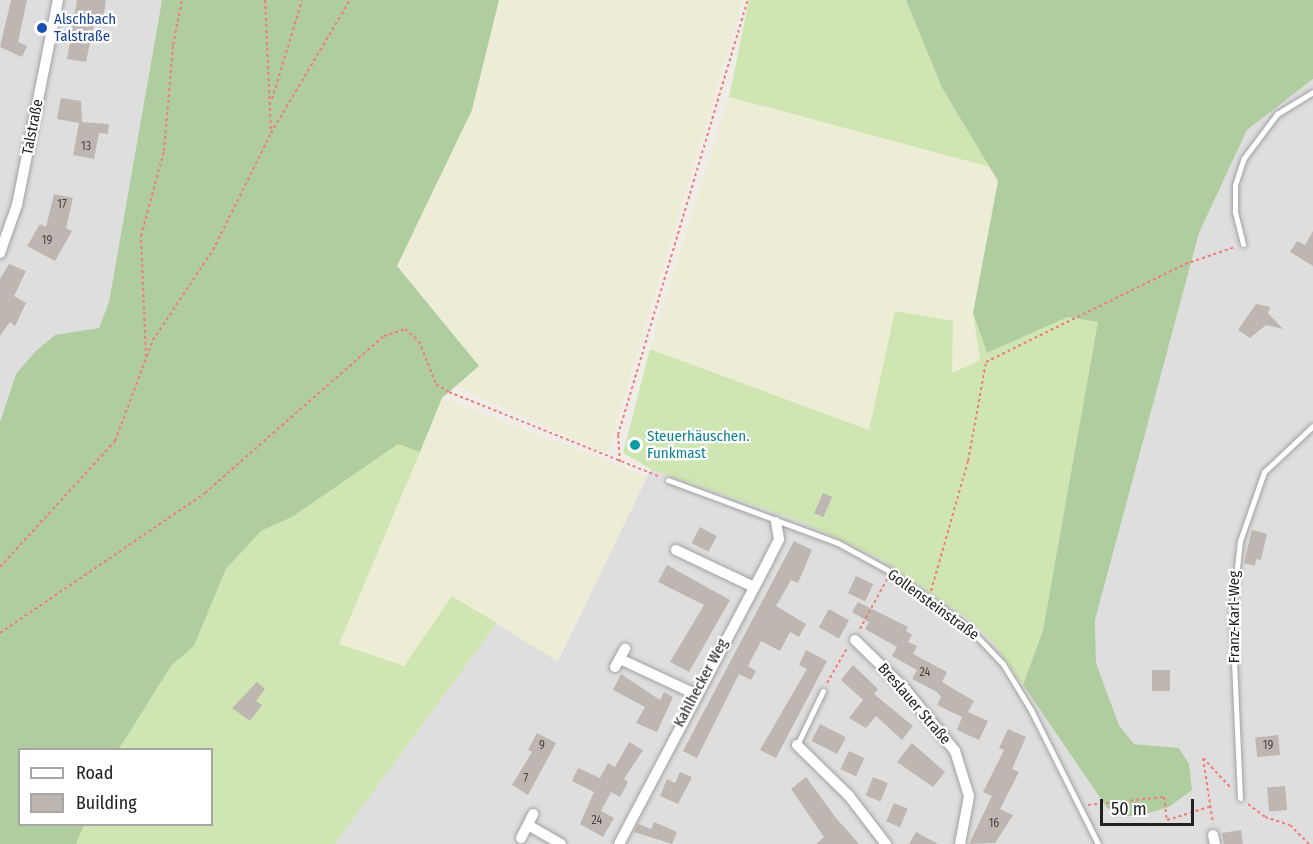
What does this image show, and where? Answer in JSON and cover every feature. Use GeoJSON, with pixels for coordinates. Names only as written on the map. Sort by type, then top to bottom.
{"type":"FeatureCollection","features":[{"type":"Feature","properties":{"kind":"street","name":"Talstraße"},"geometry":{"type":"LineString","coordinates":[[0,253],[17,204],[58,0]]}},
{"type":"Feature","properties":{"kind":"street","name":"Kahlhecker Weg"},"geometry":{"type":"LineString","coordinates":[[619,844],[695,694],[778,539],[776,522]]}},
{"type":"Feature","properties":{"kind":"street"},"geometry":{"type":"LineString","coordinates":[[676,550],[754,586]]}},
{"type":"Feature","properties":{"kind":"street","name":"Breslauer Straße"},"geometry":{"type":"LineString","coordinates":[[855,640],[904,689],[955,751],[969,796],[960,844]]}},
{"type":"Feature","properties":{"kind":"street"},"geometry":{"type":"LineString","coordinates":[[620,658],[695,694]]}},
{"type":"Feature","properties":{"kind":"street"},"geometry":{"type":"LineString","coordinates":[[797,745],[855,803],[886,844]]}},
{"type":"Feature","properties":{"kind":"street"},"geometry":{"type":"LineString","coordinates":[[520,838],[534,814]]}},
{"type":"Feature","properties":{"kind":"street"},"geometry":{"type":"LineString","coordinates":[[528,825],[561,844]]}},
{"type":"Feature","properties":{"kind":"lane"},"geometry":{"type":"LineString","coordinates":[[1243,244],[1234,211],[1235,185],[1255,139],[1277,114],[1313,92]]}},
{"type":"Feature","properties":{"kind":"lane"},"geometry":{"type":"LineString","coordinates":[[1227,212],[1234,211]]}},
{"type":"Feature","properties":{"kind":"lane","name":"Franz-Karl-Weg"},"geometry":{"type":"LineString","coordinates":[[1240,798],[1232,613],[1240,541],[1264,472],[1313,426]]}},
{"type":"Feature","properties":{"kind":"lane","name":"Gollensteinstraße"},"geometry":{"type":"LineString","coordinates":[[668,480],[776,522],[800,526],[891,572],[967,626],[1003,664],[1082,806],[1098,844]]}},
{"type":"Feature","properties":{"kind":"lane"},"geometry":{"type":"LineString","coordinates":[[797,745],[823,691]]}},
{"type":"Feature","properties":{"kind":"path"},"geometry":{"type":"LineString","coordinates":[[146,360],[141,236],[164,151],[173,45],[183,0]]}},
{"type":"Feature","properties":{"kind":"path"},"geometry":{"type":"LineString","coordinates":[[265,0],[272,102],[271,133]]}},
{"type":"Feature","properties":{"kind":"path"},"geometry":{"type":"LineString","coordinates":[[272,102],[302,0]]}},
{"type":"Feature","properties":{"kind":"path"},"geometry":{"type":"LineString","coordinates":[[0,567],[115,441],[153,340],[213,250],[271,133],[350,0]]}},
{"type":"Feature","properties":{"kind":"path"},"geometry":{"type":"LineString","coordinates":[[620,462],[618,435],[748,0]]}},
{"type":"Feature","properties":{"kind":"path"},"geometry":{"type":"LineString","coordinates":[[928,599],[968,461],[986,362],[1185,264],[1243,244]]}},
{"type":"Feature","properties":{"kind":"path"},"geometry":{"type":"LineString","coordinates":[[0,633],[205,493],[384,336],[405,329],[419,340],[436,384],[449,392],[668,480]]}},
{"type":"Feature","properties":{"kind":"path"},"geometry":{"type":"LineString","coordinates":[[823,691],[855,640],[891,572]]}},
{"type":"Feature","properties":{"kind":"path"},"geometry":{"type":"LineString","coordinates":[[1214,839],[1212,806],[1203,758],[1240,798],[1265,817],[1290,825],[1309,844]]}},
{"type":"Feature","properties":{"kind":"path"},"geometry":{"type":"LineString","coordinates":[[1082,806],[1164,797],[1167,820],[1212,806]]}},
{"type":"Feature","properties":{"kind":"shaded area"},"geometry":{"type":"Polygon","coordinates":[[[0,0],[162,0],[109,302],[99,328],[81,332],[16,374],[0,422],[0,0]]]}},
{"type":"Feature","properties":{"kind":"shaded area"},"geometry":{"type":"Polygon","coordinates":[[[1313,79],[1313,844],[335,844],[497,623],[558,661],[651,469],[802,522],[881,559],[937,595],[995,645],[1107,808],[1169,807],[1191,790],[1189,764],[1179,748],[1134,744],[1119,725],[1096,663],[1095,620],[1199,233],[1247,130],[1313,79]]]}},
{"type":"Feature","properties":{"kind":"green space"},"geometry":{"type":"Polygon","coordinates":[[[162,0],[499,0],[472,110],[397,266],[479,366],[442,398],[420,452],[398,444],[292,517],[261,531],[226,569],[194,646],[171,666],[120,748],[18,748],[18,826],[84,826],[76,844],[0,844],[0,422],[16,374],[36,351],[55,335],[99,328],[109,302],[162,0]]]}},
{"type":"Feature","properties":{"kind":"green space"},"geometry":{"type":"Polygon","coordinates":[[[499,0],[743,0],[607,454],[456,386],[478,366],[397,266],[472,110],[499,0]]]}},
{"type":"Feature","properties":{"kind":"green space"},"geometry":{"type":"Polygon","coordinates":[[[749,0],[906,0],[942,88],[990,167],[729,97],[749,0]]]}},
{"type":"Feature","properties":{"kind":"green space"},"geometry":{"type":"Polygon","coordinates":[[[906,0],[1313,0],[1313,79],[1247,130],[1199,233],[1095,620],[1096,663],[1119,725],[1134,744],[1179,748],[1189,764],[1192,790],[1169,807],[1138,816],[1123,816],[1107,808],[1023,685],[1043,630],[1098,322],[1068,317],[987,353],[973,313],[998,181],[942,88],[906,0]]]}},
{"type":"Feature","properties":{"kind":"green space"},"geometry":{"type":"Polygon","coordinates":[[[729,97],[989,167],[998,181],[973,313],[980,360],[951,373],[869,430],[650,349],[729,97]]]}},
{"type":"Feature","properties":{"kind":"green space"},"geometry":{"type":"Polygon","coordinates":[[[895,311],[953,321],[952,373],[980,360],[973,313],[987,353],[1068,317],[1099,322],[1043,630],[1023,685],[995,645],[972,622],[881,559],[802,522],[651,469],[623,453],[650,349],[869,430],[895,311]]]}},
{"type":"Feature","properties":{"kind":"green space"},"geometry":{"type":"Polygon","coordinates":[[[442,398],[647,477],[557,661],[452,596],[404,667],[339,644],[442,398]]]}},
{"type":"Feature","properties":{"kind":"green space"},"geometry":{"type":"Polygon","coordinates":[[[398,443],[420,452],[339,644],[404,666],[452,596],[497,623],[335,844],[76,844],[84,826],[213,826],[213,748],[120,748],[171,666],[194,646],[226,569],[261,531],[292,517],[398,443]]]}},
{"type":"Feature","properties":{"kind":"building"},"geometry":{"type":"Polygon","coordinates":[[[11,0],[27,0],[18,42],[27,46],[22,57],[0,47],[11,0]]]}},
{"type":"Feature","properties":{"kind":"building"},"geometry":{"type":"Polygon","coordinates":[[[77,0],[106,0],[102,25],[94,24],[86,62],[67,59],[77,0]]]}},
{"type":"Feature","properties":{"kind":"building"},"geometry":{"type":"Polygon","coordinates":[[[61,98],[81,101],[82,122],[109,124],[108,134],[99,133],[94,159],[73,155],[79,123],[57,119],[61,98]]]}},
{"type":"Feature","properties":{"kind":"building"},"geometry":{"type":"Polygon","coordinates":[[[54,194],[73,198],[66,228],[72,231],[55,261],[27,246],[40,224],[46,227],[54,194]]]}},
{"type":"Feature","properties":{"kind":"building"},"geometry":{"type":"Polygon","coordinates":[[[1313,231],[1313,266],[1290,252],[1297,241],[1305,245],[1313,231]]]}},
{"type":"Feature","properties":{"kind":"building"},"geometry":{"type":"Polygon","coordinates":[[[9,264],[26,271],[14,296],[26,303],[15,326],[10,322],[0,336],[0,279],[9,264]]]}},
{"type":"Feature","properties":{"kind":"building"},"geometry":{"type":"Polygon","coordinates":[[[1256,304],[1270,307],[1268,313],[1283,329],[1266,325],[1250,338],[1238,330],[1256,304]]]}},
{"type":"Feature","properties":{"kind":"building"},"geometry":{"type":"Polygon","coordinates":[[[823,493],[832,497],[823,517],[814,513],[823,493]]]}},
{"type":"Feature","properties":{"kind":"building"},"geometry":{"type":"Polygon","coordinates":[[[700,527],[717,536],[708,552],[692,543],[700,527]]]}},
{"type":"Feature","properties":{"kind":"building"},"geometry":{"type":"Polygon","coordinates":[[[1252,530],[1267,534],[1261,560],[1256,559],[1255,566],[1244,563],[1252,530]]]}},
{"type":"Feature","properties":{"kind":"building"},"geometry":{"type":"Polygon","coordinates":[[[794,541],[812,550],[798,583],[791,580],[776,606],[806,624],[799,637],[790,632],[780,651],[761,641],[748,666],[756,671],[751,680],[739,674],[697,758],[683,751],[794,541]]]}},
{"type":"Feature","properties":{"kind":"building"},"geometry":{"type":"Polygon","coordinates":[[[667,565],[730,600],[689,672],[670,662],[704,605],[658,582],[667,565]]]}},
{"type":"Feature","properties":{"kind":"building"},"geometry":{"type":"Polygon","coordinates":[[[856,576],[873,584],[865,601],[848,593],[856,576]]]}},
{"type":"Feature","properties":{"kind":"building"},"geometry":{"type":"Polygon","coordinates":[[[858,602],[908,627],[906,631],[912,635],[908,642],[917,646],[913,654],[947,672],[942,682],[974,701],[968,712],[988,721],[979,740],[957,730],[962,717],[937,705],[941,697],[937,692],[912,679],[917,670],[892,656],[897,647],[865,629],[869,622],[852,612],[858,602]]]}},
{"type":"Feature","properties":{"kind":"building"},"geometry":{"type":"Polygon","coordinates":[[[829,609],[849,620],[839,639],[819,627],[829,609]]]}},
{"type":"Feature","properties":{"kind":"building"},"geometry":{"type":"Polygon","coordinates":[[[806,650],[827,661],[776,758],[760,750],[807,669],[799,665],[806,650]]]}},
{"type":"Feature","properties":{"kind":"building"},"geometry":{"type":"Polygon","coordinates":[[[853,665],[878,689],[874,694],[913,726],[902,740],[876,716],[866,728],[849,718],[863,700],[841,680],[853,665]]]}},
{"type":"Feature","properties":{"kind":"building"},"geometry":{"type":"Polygon","coordinates":[[[1152,670],[1170,670],[1170,691],[1152,691],[1152,670]]]}},
{"type":"Feature","properties":{"kind":"building"},"geometry":{"type":"Polygon","coordinates":[[[621,674],[660,700],[664,692],[673,697],[657,732],[636,723],[645,707],[613,690],[621,674]]]}},
{"type":"Feature","properties":{"kind":"building"},"geometry":{"type":"Polygon","coordinates":[[[257,682],[265,689],[256,701],[262,705],[250,721],[232,708],[257,682]]]}},
{"type":"Feature","properties":{"kind":"building"},"geometry":{"type":"Polygon","coordinates":[[[820,724],[846,737],[837,754],[811,741],[820,724]]]}},
{"type":"Feature","properties":{"kind":"building"},"geometry":{"type":"Polygon","coordinates":[[[1008,729],[1026,737],[1012,769],[1019,772],[1000,809],[1013,815],[995,843],[969,844],[992,796],[983,792],[1004,750],[999,748],[1008,729]]]}},
{"type":"Feature","properties":{"kind":"building"},"geometry":{"type":"Polygon","coordinates":[[[537,733],[556,743],[528,795],[512,785],[532,752],[528,750],[537,733]]]}},
{"type":"Feature","properties":{"kind":"building"},"geometry":{"type":"Polygon","coordinates":[[[1278,735],[1280,755],[1257,757],[1255,737],[1278,735]]]}},
{"type":"Feature","properties":{"kind":"building"},"geometry":{"type":"Polygon","coordinates":[[[629,742],[643,750],[624,779],[628,782],[620,797],[611,792],[601,811],[614,818],[603,837],[580,824],[594,792],[572,781],[578,768],[600,778],[608,763],[615,767],[629,742]]]}},
{"type":"Feature","properties":{"kind":"building"},"geometry":{"type":"Polygon","coordinates":[[[912,743],[945,772],[933,787],[897,762],[912,743]]]}},
{"type":"Feature","properties":{"kind":"building"},"geometry":{"type":"Polygon","coordinates":[[[849,751],[864,758],[856,776],[841,769],[849,751]]]}},
{"type":"Feature","properties":{"kind":"building"},"geometry":{"type":"Polygon","coordinates":[[[680,772],[692,777],[678,804],[660,796],[667,779],[675,783],[680,772]]]}},
{"type":"Feature","properties":{"kind":"building"},"geometry":{"type":"Polygon","coordinates":[[[806,777],[836,818],[859,844],[816,844],[824,837],[791,789],[806,777]]]}},
{"type":"Feature","properties":{"kind":"building"},"geometry":{"type":"Polygon","coordinates":[[[873,777],[888,783],[880,802],[866,796],[873,777]]]}},
{"type":"Feature","properties":{"kind":"building"},"geometry":{"type":"Polygon","coordinates":[[[1285,786],[1287,810],[1269,811],[1267,788],[1285,786]]]}},
{"type":"Feature","properties":{"kind":"building"},"geometry":{"type":"Polygon","coordinates":[[[894,803],[908,809],[900,827],[886,821],[894,803]]]}},
{"type":"Feature","properties":{"kind":"building"},"geometry":{"type":"Polygon","coordinates":[[[654,822],[677,832],[672,844],[634,832],[638,824],[651,829],[654,822]]]}},
{"type":"Feature","properties":{"kind":"building"},"geometry":{"type":"Polygon","coordinates":[[[1241,830],[1243,844],[1224,844],[1222,833],[1241,830]]]}},
{"type":"Feature","properties":{"kind":"building"},"geometry":{"type":"Polygon","coordinates":[[[916,832],[938,844],[909,844],[916,832]]]}},
{"type":"Feature","properties":{"kind":"place","name":"Alschbach Talstraße"},"geometry":{"type":"Point","coordinates":[42,28]}},
{"type":"Feature","properties":{"kind":"place","name":"Steuerhäuschen. Funkmast"},"geometry":{"type":"Point","coordinates":[635,445]}}]}
